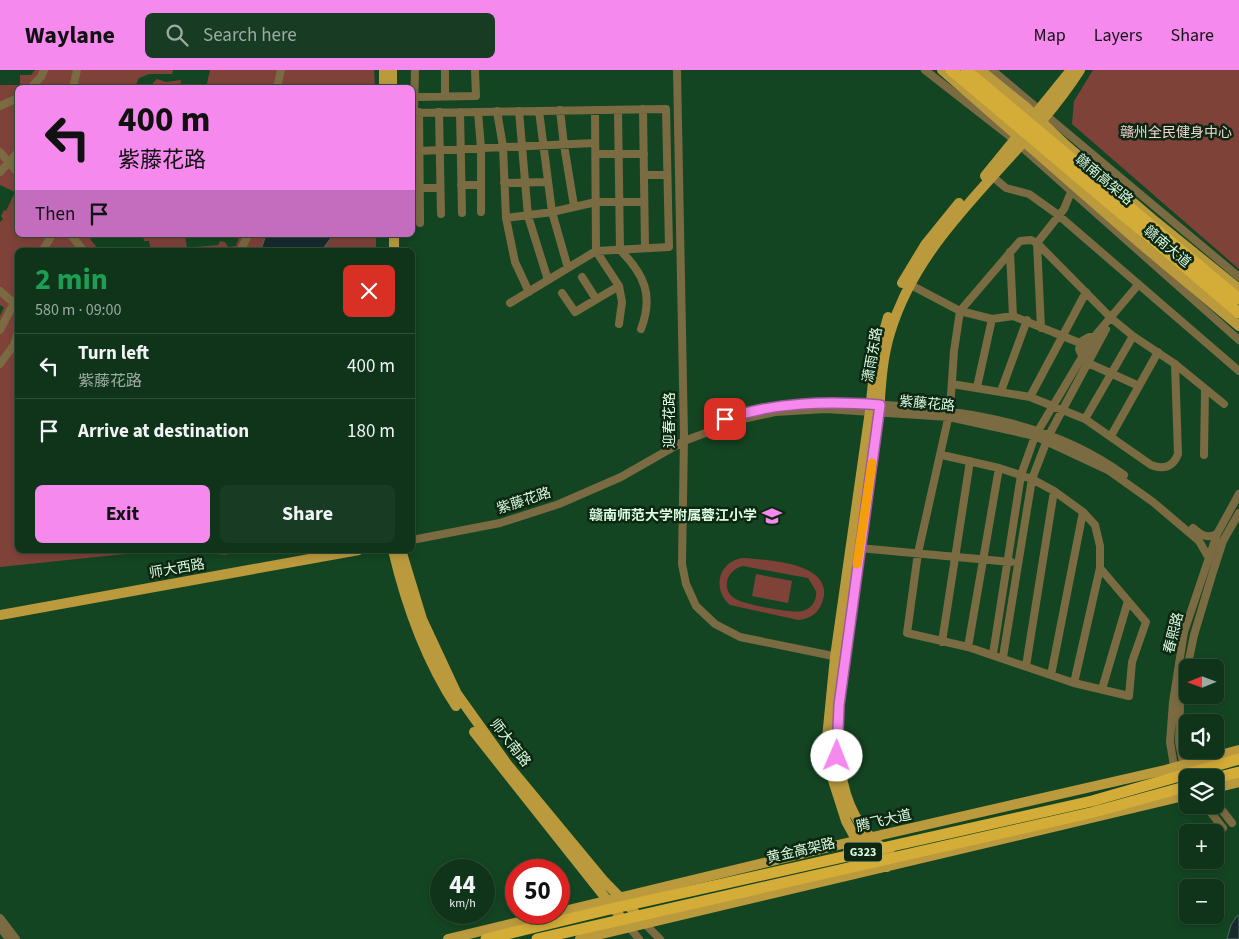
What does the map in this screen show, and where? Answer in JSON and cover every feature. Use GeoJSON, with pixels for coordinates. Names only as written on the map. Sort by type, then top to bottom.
{"type":"FeatureCollection","features":[{"type":"Feature","properties":{"kind":"highway","name":"赣南高架路"},"geometry":{"type":"LineString","coordinates":[[951,70],[1238,308]]}},
{"type":"Feature","properties":{"kind":"highway","name":"赣南高架路"},"geometry":{"type":"LineString","coordinates":[[966,70],[1238,308]]}},
{"type":"Feature","properties":{"kind":"highway","name":"黄金高架路"},"geometry":{"type":"LineString","coordinates":[[486,939],[1092,801],[1239,760]]}},
{"type":"Feature","properties":{"kind":"highway"},"geometry":{"type":"LineString","coordinates":[[1224,776],[1239,772]]}},
{"type":"Feature","properties":{"kind":"highway","name":"黄金高架路"},"geometry":{"type":"LineString","coordinates":[[537,939],[1094,812],[1179,787]]}},
{"type":"Feature","properties":{"kind":"main road"},"geometry":{"type":"LineString","coordinates":[[384,70],[384,85]]}},
{"type":"Feature","properties":{"kind":"main road"},"geometry":{"type":"LineString","coordinates":[[392,70],[392,85]]}},
{"type":"Feature","properties":{"kind":"main road","name":"赣南大道"},"geometry":{"type":"LineString","coordinates":[[942,70],[1020,141],[1239,326]]}},
{"type":"Feature","properties":{"kind":"main road","name":"赣南大道"},"geometry":{"type":"LineString","coordinates":[[980,70],[1040,115],[1067,146],[1156,222],[1239,289]]}},
{"type":"Feature","properties":{"kind":"main road","name":"潇雨东路"},"geometry":{"type":"LineString","coordinates":[[906,282],[940,237],[993,177],[1071,70]]}},
{"type":"Feature","properties":{"kind":"main road","name":"潇雨东路"},"geometry":{"type":"LineString","coordinates":[[1040,115],[1068,88],[1080,70]]}},
{"type":"Feature","properties":{"kind":"main road","name":"潇雨东路"},"geometry":{"type":"LineString","coordinates":[[887,867],[858,841],[837,798],[828,758],[830,705],[859,548],[875,408],[875,363],[882,334],[906,282],[934,233],[1020,141]]}},
{"type":"Feature","properties":{"kind":"main road","name":"潇雨东路"},"geometry":{"type":"LineString","coordinates":[[875,408],[840,657],[837,756],[846,796],[855,818],[869,838],[900,863]]}},
{"type":"Feature","properties":{"kind":"main road","name":"师大西路"},"geometry":{"type":"LineString","coordinates":[[0,608],[309,553]]}},
{"type":"Feature","properties":{"kind":"main road","name":"师大西路"},"geometry":{"type":"LineString","coordinates":[[0,615],[342,553]]}},
{"type":"Feature","properties":{"kind":"main road","name":"师大南路"},"geometry":{"type":"LineString","coordinates":[[394,553],[414,622],[424,647],[451,698],[497,762],[629,927]]}},
{"type":"Feature","properties":{"kind":"main road","name":"师大南路"},"geometry":{"type":"LineString","coordinates":[[402,553],[422,619],[457,694],[507,764],[620,898],[646,924]]}},
{"type":"Feature","properties":{"kind":"main road","name":"腾飞大道"},"geometry":{"type":"LineString","coordinates":[[448,939],[869,838],[1181,766],[1239,750]]}},
{"type":"Feature","properties":{"kind":"main road"},"geometry":{"type":"LineString","coordinates":[[1224,786],[1239,782]]}},
{"type":"Feature","properties":{"kind":"main road"},"geometry":{"type":"LineString","coordinates":[[580,939],[1179,797]]}},
{"type":"Feature","properties":{"kind":"street"},"geometry":{"type":"LineString","coordinates":[[33,85],[41,77],[44,70]]}},
{"type":"Feature","properties":{"kind":"street"},"geometry":{"type":"LineString","coordinates":[[74,85],[77,70]]}},
{"type":"Feature","properties":{"kind":"street"},"geometry":{"type":"LineString","coordinates":[[278,85],[280,70]]}},
{"type":"Feature","properties":{"kind":"street"},"geometry":{"type":"LineString","coordinates":[[415,70],[415,113],[419,150],[416,171],[420,188],[420,223]]}},
{"type":"Feature","properties":{"kind":"street"},"geometry":{"type":"LineString","coordinates":[[445,70],[445,96]]}},
{"type":"Feature","properties":{"kind":"street"},"geometry":{"type":"LineString","coordinates":[[415,97],[476,96],[475,70]]}},
{"type":"Feature","properties":{"kind":"street","name":"迎春花路"},"geometry":{"type":"LineString","coordinates":[[677,70],[684,438],[682,564],[686,584],[696,606],[715,624],[740,637],[840,657]]}},
{"type":"Feature","properties":{"kind":"street"},"geometry":{"type":"LineString","coordinates":[[925,70],[1020,141],[1071,192],[1239,340]]}},
{"type":"Feature","properties":{"kind":"street"},"geometry":{"type":"LineString","coordinates":[[992,70],[1040,115],[1239,277]]}},
{"type":"Feature","properties":{"kind":"street"},"geometry":{"type":"LineString","coordinates":[[0,106],[15,99]]}},
{"type":"Feature","properties":{"kind":"street"},"geometry":{"type":"LineString","coordinates":[[643,109],[645,248]]}},
{"type":"Feature","properties":{"kind":"street"},"geometry":{"type":"LineString","coordinates":[[415,113],[666,109],[669,247],[596,251],[510,304]]}},
{"type":"Feature","properties":{"kind":"street"},"geometry":{"type":"LineString","coordinates":[[560,110],[574,206]]}},
{"type":"Feature","properties":{"kind":"street"},"geometry":{"type":"LineString","coordinates":[[595,110],[596,251],[619,286],[622,302],[619,324]]}},
{"type":"Feature","properties":{"kind":"street"},"geometry":{"type":"LineString","coordinates":[[618,110],[620,250],[636,266],[646,287],[647,314],[641,329]]}},
{"type":"Feature","properties":{"kind":"street"},"geometry":{"type":"LineString","coordinates":[[497,111],[503,148],[506,218],[515,262],[529,292]]}},
{"type":"Feature","properties":{"kind":"street"},"geometry":{"type":"LineString","coordinates":[[519,111],[528,216],[548,280]]}},
{"type":"Feature","properties":{"kind":"street"},"geometry":{"type":"LineString","coordinates":[[539,111],[552,212],[568,268]]}},
{"type":"Feature","properties":{"kind":"street"},"geometry":{"type":"LineString","coordinates":[[439,112],[441,214]]}},
{"type":"Feature","properties":{"kind":"street"},"geometry":{"type":"LineString","coordinates":[[460,112],[462,213]]}},
{"type":"Feature","properties":{"kind":"street"},"geometry":{"type":"LineString","coordinates":[[478,112],[481,148],[481,212]]}},
{"type":"Feature","properties":{"kind":"street"},"geometry":{"type":"LineString","coordinates":[[419,150],[596,143]]}},
{"type":"Feature","properties":{"kind":"street"},"geometry":{"type":"LineString","coordinates":[[0,152],[15,169]]}},
{"type":"Feature","properties":{"kind":"street"},"geometry":{"type":"LineString","coordinates":[[596,154],[644,154]]}},
{"type":"Feature","properties":{"kind":"street"},"geometry":{"type":"LineString","coordinates":[[0,172],[15,155]]}},
{"type":"Feature","properties":{"kind":"street"},"geometry":{"type":"LineString","coordinates":[[644,175],[667,175]]}},
{"type":"Feature","properties":{"kind":"street"},"geometry":{"type":"LineString","coordinates":[[993,177],[1006,188],[1029,194],[1059,216],[1239,371]]}},
{"type":"Feature","properties":{"kind":"street"},"geometry":{"type":"LineString","coordinates":[[504,183],[547,182]]}},
{"type":"Feature","properties":{"kind":"street"},"geometry":{"type":"LineString","coordinates":[[461,185],[481,185]]}},
{"type":"Feature","properties":{"kind":"street"},"geometry":{"type":"LineString","coordinates":[[420,188],[440,188]]}},
{"type":"Feature","properties":{"kind":"street"},"geometry":{"type":"LineString","coordinates":[[1041,328],[1037,243],[1059,216],[1071,192]]}},
{"type":"Feature","properties":{"kind":"street"},"geometry":{"type":"LineString","coordinates":[[506,218],[552,212],[596,202],[644,202]]}},
{"type":"Feature","properties":{"kind":"street"},"geometry":{"type":"LineString","coordinates":[[44,248],[51,237]]}},
{"type":"Feature","properties":{"kind":"street"},"geometry":{"type":"LineString","coordinates":[[73,237],[81,248]]}},
{"type":"Feature","properties":{"kind":"street"},"geometry":{"type":"LineString","coordinates":[[1100,568],[1146,622],[1132,662],[1129,696],[1074,684],[993,654],[907,633],[918,553],[942,455],[949,413],[960,311],[1020,241],[1031,240],[1037,243],[1111,318],[1132,336],[1175,364],[1224,404]]}},
{"type":"Feature","properties":{"kind":"street"},"geometry":{"type":"LineString","coordinates":[[1010,252],[1012,316]]}},
{"type":"Feature","properties":{"kind":"street"},"geometry":{"type":"LineString","coordinates":[[582,277],[596,299]]}},
{"type":"Feature","properties":{"kind":"street"},"geometry":{"type":"LineString","coordinates":[[906,282],[960,311],[992,319],[1012,316],[1027,320],[1041,328],[1080,343]]}},
{"type":"Feature","properties":{"kind":"street"},"geometry":{"type":"LineString","coordinates":[[562,293],[575,312],[619,286]]}},
{"type":"Feature","properties":{"kind":"street"},"geometry":{"type":"LineString","coordinates":[[993,654],[1021,476],[1036,433],[1094,337],[1138,286]]}},
{"type":"Feature","properties":{"kind":"street"},"geometry":{"type":"LineString","coordinates":[[0,292],[14,303],[0,330]]}},
{"type":"Feature","properties":{"kind":"street"},"geometry":{"type":"LineString","coordinates":[[1030,397],[1086,292]]}},
{"type":"Feature","properties":{"kind":"street"},"geometry":{"type":"LineString","coordinates":[[1003,658],[1032,479],[1047,438],[1060,411],[1111,318]]}},
{"type":"Feature","properties":{"kind":"street"},"geometry":{"type":"LineString","coordinates":[[977,387],[992,319]]}},
{"type":"Feature","properties":{"kind":"street"},"geometry":{"type":"LineString","coordinates":[[1001,391],[1027,320]]}},
{"type":"Feature","properties":{"kind":"street"},"geometry":{"type":"LineString","coordinates":[[1085,419],[1113,373],[1132,336]]}},
{"type":"Feature","properties":{"kind":"street"},"geometry":{"type":"LineString","coordinates":[[1082,356],[1079,352],[1080,343],[1086,338],[1094,337]]}},
{"type":"Feature","properties":{"kind":"street"},"geometry":{"type":"LineString","coordinates":[[0,364],[15,342]]}},
{"type":"Feature","properties":{"kind":"street"},"geometry":{"type":"LineString","coordinates":[[1111,436],[1158,352]]}},
{"type":"Feature","properties":{"kind":"street"},"geometry":{"type":"LineString","coordinates":[[1088,363],[1139,386]]}},
{"type":"Feature","properties":{"kind":"street"},"geometry":{"type":"LineString","coordinates":[[952,384],[1030,397],[1060,411],[1085,419],[1151,465],[1159,468],[1167,467],[1174,463],[1178,444],[1175,364]]}},
{"type":"Feature","properties":{"kind":"street"},"geometry":{"type":"LineString","coordinates":[[1204,455],[1205,390]]}},
{"type":"Feature","properties":{"kind":"street","name":"紫藤花路"},"geometry":{"type":"LineString","coordinates":[[415,534],[476,524],[539,506],[619,473],[684,438],[742,414],[774,406],[827,403],[949,413],[1036,433],[1112,466],[1202,536],[1217,534]]}},
{"type":"Feature","properties":{"kind":"street","name":"紫藤花路"},"geometry":{"type":"LineString","coordinates":[[415,539],[485,526],[559,504],[621,477],[684,438]]}},
{"type":"Feature","properties":{"kind":"street","name":"紫藤花路"},"geometry":{"type":"LineString","coordinates":[[1047,438],[1116,475],[1153,502],[1199,541],[1210,560]]}},
{"type":"Feature","properties":{"kind":"street"},"geometry":{"type":"LineString","coordinates":[[942,455],[998,468],[1032,479],[1054,491],[1084,512],[1095,525],[1100,546],[1100,568],[1074,684]]}},
{"type":"Feature","properties":{"kind":"street"},"geometry":{"type":"LineString","coordinates":[[942,642],[970,461]]}},
{"type":"Feature","properties":{"kind":"street"},"geometry":{"type":"LineString","coordinates":[[968,647],[998,468]]}},
{"type":"Feature","properties":{"kind":"street"},"geometry":{"type":"LineString","coordinates":[[1026,666],[1054,491]]}},
{"type":"Feature","properties":{"kind":"street","name":"春熙路"},"geometry":{"type":"LineString","coordinates":[[1182,769],[1170,742],[1173,702],[1184,632],[1210,560],[1217,534],[1239,494]]}},
{"type":"Feature","properties":{"kind":"street"},"geometry":{"type":"LineString","coordinates":[[1051,675],[1084,512]]}},
{"type":"Feature","properties":{"kind":"street","name":"春熙路"},"geometry":{"type":"LineString","coordinates":[[1185,769],[1181,766],[1179,742],[1180,703],[1194,635],[1223,541],[1239,513]]}},
{"type":"Feature","properties":{"kind":"street"},"geometry":{"type":"LineString","coordinates":[[859,548],[1019,563]]}},
{"type":"Feature","properties":{"kind":"street"},"geometry":{"type":"LineString","coordinates":[[1102,689],[1128,601]]}},
{"type":"Feature","properties":{"kind":"street"},"geometry":{"type":"LineString","coordinates":[[1224,813],[1232,823]]}},
{"type":"Feature","properties":{"kind":"street"},"geometry":{"type":"LineString","coordinates":[[1212,814],[1220,824]]}},
{"type":"Feature","properties":{"kind":"street"},"geometry":{"type":"LineString","coordinates":[[0,918],[16,939]]}},
{"type":"Feature","properties":{"kind":"street"},"geometry":{"type":"LineString","coordinates":[[646,924],[660,939]]}},
{"type":"Feature","properties":{"kind":"street"},"geometry":{"type":"LineString","coordinates":[[0,927],[9,939]]}},
{"type":"Feature","properties":{"kind":"street"},"geometry":{"type":"LineString","coordinates":[[629,927],[639,939]]}},
{"type":"Feature","properties":{"kind":"green space"},"geometry":{"type":"Polygon","coordinates":[[[35,70],[173,70],[172,74],[149,74],[139,78],[136,85],[20,85],[20,75],[31,75],[35,70]]]}},
{"type":"Feature","properties":{"kind":"green space"},"geometry":{"type":"Polygon","coordinates":[[[210,70],[374,70],[375,85],[207,85],[210,70]]]}},
{"type":"Feature","properties":{"kind":"green space","name":"赣州全民健身中心"},"geometry":{"type":"Polygon","coordinates":[[[1093,70],[1239,70],[1239,269],[1072,124],[1074,101],[1093,70]]]}},
{"type":"Feature","properties":{"kind":"green space"},"geometry":{"type":"Polygon","coordinates":[[[157,79],[166,82],[181,80],[180,85],[153,85],[157,79]]]}},
{"type":"Feature","properties":{"kind":"green space"},"geometry":{"type":"Polygon","coordinates":[[[0,85],[15,85],[15,192],[0,185],[0,85]]]}},
{"type":"Feature","properties":{"kind":"green space"},"geometry":{"type":"Polygon","coordinates":[[[15,192],[15,237],[93,237],[90,239],[97,248],[15,248],[15,553],[135,553],[0,567],[0,316],[4,307],[0,305],[0,222],[3,219],[1,216],[4,210],[6,211],[15,192]]]}},
{"type":"Feature","properties":{"kind":"green space"},"geometry":{"type":"Polygon","coordinates":[[[143,237],[185,237],[187,248],[151,248],[149,241],[144,241],[143,237]]]}},
{"type":"Feature","properties":{"kind":"green space"},"geometry":{"type":"Polygon","coordinates":[[[239,237],[265,237],[262,248],[196,248],[218,245],[220,241],[225,242],[228,247],[236,246],[239,237]]]}},
{"type":"Feature","properties":{"kind":"green space"},"geometry":{"type":"Polygon","coordinates":[[[332,237],[376,237],[376,248],[323,248],[332,237]]]}},
{"type":"Feature","properties":{"kind":"green space"},"geometry":{"type":"Polygon","coordinates":[[[205,553],[227,553],[227,555],[205,553]]]}},
{"type":"Feature","properties":{"kind":"green space"},"geometry":{"type":"Polygon","coordinates":[[[744,558],[769,560],[798,566],[811,572],[820,579],[824,590],[820,607],[813,615],[798,620],[730,605],[724,598],[719,584],[720,576],[724,570],[735,560],[744,558]],[[743,566],[733,571],[730,575],[727,589],[734,598],[746,603],[797,612],[809,608],[815,601],[816,591],[808,578],[743,566]]]}},
{"type":"Feature","properties":{"kind":"green space"},"geometry":{"type":"Polygon","coordinates":[[[756,574],[792,581],[788,603],[752,596],[756,574]]]}},
{"type":"Feature","properties":{"kind":"water"},"geometry":{"type":"Polygon","coordinates":[[[265,237],[332,237],[323,248],[262,248],[265,237]]]}},
{"type":"Feature","properties":{"kind":"water"},"geometry":{"type":"Polygon","coordinates":[[[1239,916],[1239,939],[1227,939],[1231,925],[1239,916]]]}},
{"type":"Feature","properties":{"kind":"slow traffic"},"geometry":{"type":"LineString","coordinates":[[857,564],[872,463]]}},
{"type":"Feature","properties":{"kind":"place","name":"赣南师范大学附属蓉江小学"},"geometry":{"type":"Point","coordinates":[772,516]}},
{"type":"Feature","properties":{"kind":"route"},"geometry":{"type":"LineString","coordinates":[[725,419],[774,406],[827,403],[880,405],[839,705],[836,740],[837,756]]}}]}
